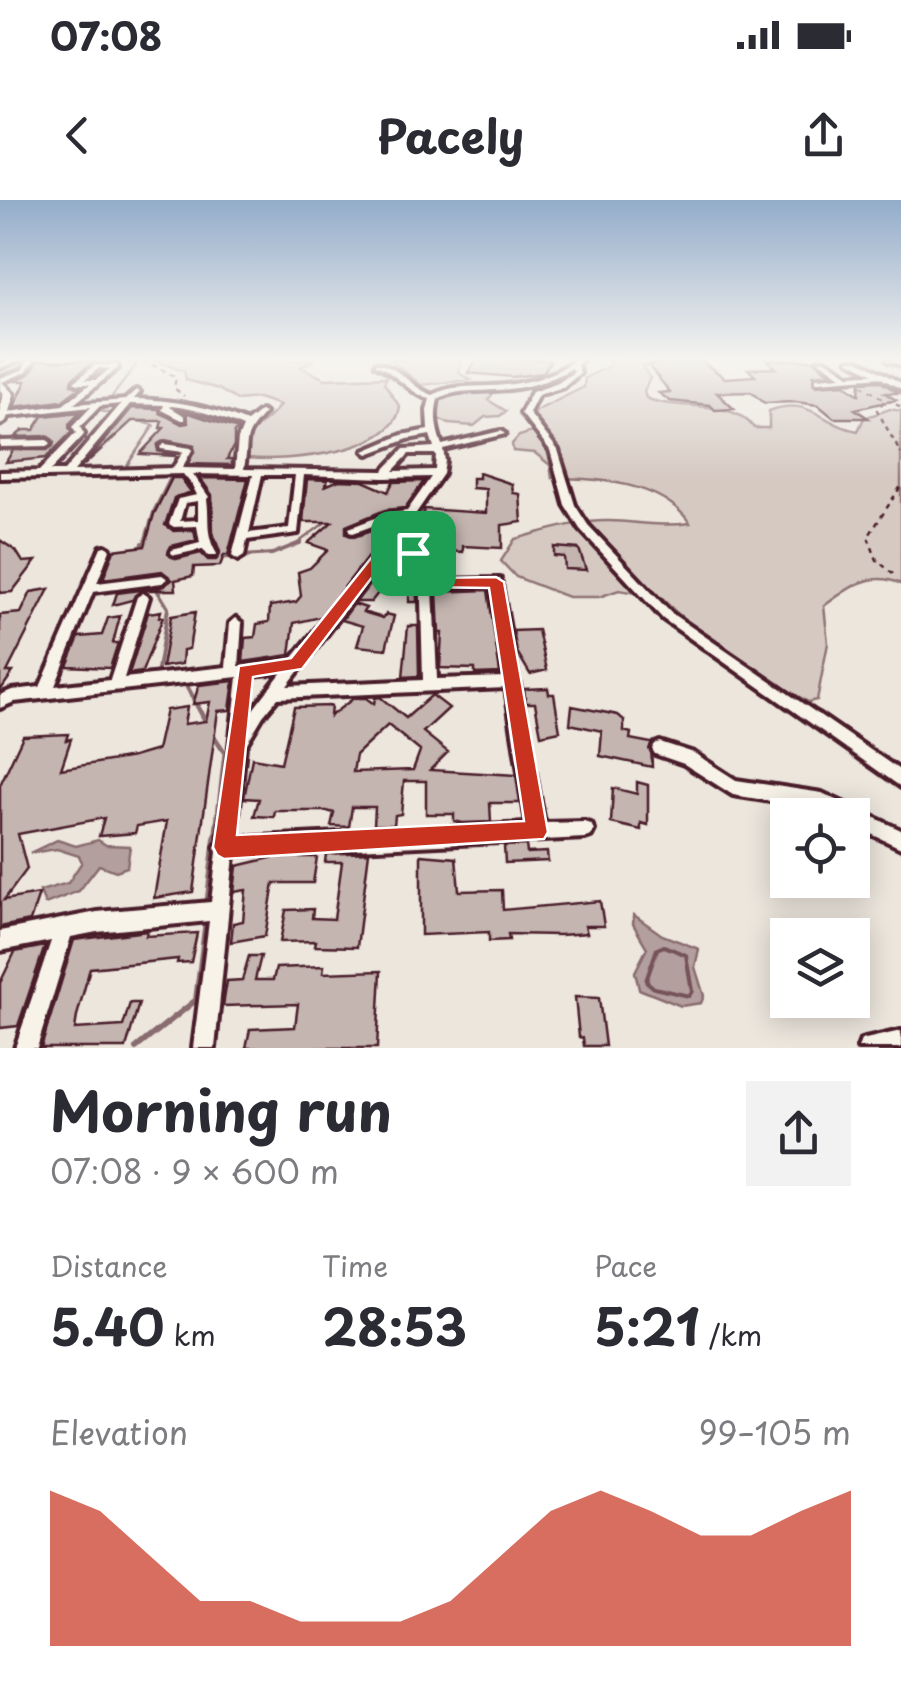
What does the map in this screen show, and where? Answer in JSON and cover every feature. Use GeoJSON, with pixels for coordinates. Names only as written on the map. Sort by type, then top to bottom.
{"type":"FeatureCollection","features":[{"type":"Feature","properties":{"kind":"street"},"geometry":{"type":"LineString","coordinates":[[63,409],[75,400]]}},
{"type":"Feature","properties":{"kind":"street"},"geometry":{"type":"LineString","coordinates":[[66,474],[130,400]]}},
{"type":"Feature","properties":{"kind":"street"},"geometry":{"type":"LineString","coordinates":[[238,745],[274,692],[382,555],[438,474],[442,464],[430,432],[434,400]]}},
{"type":"Feature","properties":{"kind":"street"},"geometry":{"type":"LineString","coordinates":[[532,400],[525,413],[554,450],[570,505],[584,528],[667,616],[901,780]]}},
{"type":"Feature","properties":{"kind":"street"},"geometry":{"type":"LineString","coordinates":[[1,418],[127,403],[185,403],[220,410],[248,426]]}},
{"type":"Feature","properties":{"kind":"street"},"geometry":{"type":"LineString","coordinates":[[168,403],[165,408],[182,418]]}},
{"type":"Feature","properties":{"kind":"street"},"geometry":{"type":"LineString","coordinates":[[42,474],[79,433],[76,426],[96,406]]}},
{"type":"Feature","properties":{"kind":"street"},"geometry":{"type":"LineString","coordinates":[[238,472],[242,462],[239,443],[261,413]]}},
{"type":"Feature","properties":{"kind":"street"},"geometry":{"type":"LineString","coordinates":[[368,451],[386,446],[400,434],[430,432]]}},
{"type":"Feature","properties":{"kind":"street"},"geometry":{"type":"LineString","coordinates":[[384,475],[406,451],[439,450],[500,434]]}},
{"type":"Feature","properties":{"kind":"street"},"geometry":{"type":"LineString","coordinates":[[0,444],[47,443]]}},
{"type":"Feature","properties":{"kind":"street"},"geometry":{"type":"LineString","coordinates":[[164,447],[188,450],[181,472]]}},
{"type":"Feature","properties":{"kind":"street"},"geometry":{"type":"LineString","coordinates":[[181,472],[204,497]]}},
{"type":"Feature","properties":{"kind":"street"},"geometry":{"type":"LineString","coordinates":[[238,556],[258,473]]}},
{"type":"Feature","properties":{"kind":"street"},"geometry":{"type":"LineString","coordinates":[[0,474],[438,474]]}},
{"type":"Feature","properties":{"kind":"street"},"geometry":{"type":"LineString","coordinates":[[243,538],[294,531],[300,474]]}},
{"type":"Feature","properties":{"kind":"street"},"geometry":{"type":"LineString","coordinates":[[200,522],[174,524],[181,501],[204,497]]}},
{"type":"Feature","properties":{"kind":"street"},"geometry":{"type":"LineString","coordinates":[[176,552],[208,550],[200,522],[204,497]]}},
{"type":"Feature","properties":{"kind":"street"},"geometry":{"type":"LineString","coordinates":[[353,530],[390,516],[410,514]]}},
{"type":"Feature","properties":{"kind":"street"},"geometry":{"type":"LineString","coordinates":[[45,692],[105,548]]}},
{"type":"Feature","properties":{"kind":"street"},"geometry":{"type":"LineString","coordinates":[[382,555],[413,553],[424,557],[430,685]]}},
{"type":"Feature","properties":{"kind":"street"},"geometry":{"type":"LineString","coordinates":[[89,588],[159,580]]}},
{"type":"Feature","properties":{"kind":"street"},"geometry":{"type":"LineString","coordinates":[[428,584],[496,582],[536,832]]}},
{"type":"Feature","properties":{"kind":"street"},"geometry":{"type":"LineString","coordinates":[[116,683],[143,597]]}},
{"type":"Feature","properties":{"kind":"street"},"geometry":{"type":"LineString","coordinates":[[204,1048],[238,745],[236,623]]}},
{"type":"Feature","properties":{"kind":"street"},"geometry":{"type":"LineString","coordinates":[[0,702],[12,696],[296,664]]}},
{"type":"Feature","properties":{"kind":"street"},"geometry":{"type":"LineString","coordinates":[[274,692],[514,682]]}},
{"type":"Feature","properties":{"kind":"street"},"geometry":{"type":"LineString","coordinates":[[660,749],[689,758],[733,787],[803,798]]}},
{"type":"Feature","properties":{"kind":"street"},"geometry":{"type":"LineString","coordinates":[[870,825],[901,840]]}},
{"type":"Feature","properties":{"kind":"street"},"geometry":{"type":"LineString","coordinates":[[224,847],[585,830]]}},
{"type":"Feature","properties":{"kind":"street"},"geometry":{"type":"LineString","coordinates":[[0,941],[97,922],[218,911]]}},
{"type":"Feature","properties":{"kind":"street"},"geometry":{"type":"LineString","coordinates":[[26,1048],[64,929]]}},
{"type":"Feature","properties":{"kind":"street"},"geometry":{"type":"LineString","coordinates":[[869,1048],[901,1042]]}},
{"type":"Feature","properties":{"kind":"path"},"geometry":{"type":"LineString","coordinates":[[901,407],[885,400],[877,410],[901,454]]}},
{"type":"Feature","properties":{"kind":"path"},"geometry":{"type":"LineString","coordinates":[[893,574],[877,560],[868,537],[874,524],[896,502],[901,486]]}},
{"type":"Feature","properties":{"kind":"shaded area"},"geometry":{"type":"Polygon","coordinates":[[[263,400],[395,400],[400,407],[393,423],[359,444],[311,456],[248,458],[252,434],[280,405],[263,400]]]}},
{"type":"Feature","properties":{"kind":"shaded area"},"geometry":{"type":"Polygon","coordinates":[[[440,400],[488,400],[506,411],[500,416],[485,417],[474,426],[449,424],[439,419],[436,403],[440,400]]]}},
{"type":"Feature","properties":{"kind":"shaded area"},"geometry":{"type":"Polygon","coordinates":[[[559,400],[651,400],[732,412],[754,428],[769,428],[769,411],[796,407],[858,431],[864,418],[890,409],[901,411],[901,584],[869,580],[824,606],[828,643],[817,700],[808,702],[709,643],[660,597],[619,590],[599,597],[568,597],[516,577],[501,561],[515,539],[598,521],[690,523],[678,509],[646,491],[608,481],[552,478],[550,465],[535,453],[513,451],[512,444],[519,436],[539,430],[532,419],[536,411],[559,400]]]}},
{"type":"Feature","properties":{"kind":"water"},"geometry":{"type":"Polygon","coordinates":[[[57,840],[76,846],[98,840],[106,845],[130,846],[127,867],[116,871],[99,865],[79,891],[45,904],[40,891],[68,883],[82,862],[79,856],[57,849],[30,853],[57,840]]]}},
{"type":"Feature","properties":{"kind":"water"},"geometry":{"type":"Polygon","coordinates":[[[634,915],[662,935],[699,949],[695,967],[704,996],[701,1003],[681,1006],[639,989],[635,972],[647,948],[633,924],[634,915]]]}},
{"type":"Feature","properties":{"kind":"building"},"geometry":{"type":"Polygon","coordinates":[[[17,400],[64,400],[62,401],[14,407],[17,400]]]}},
{"type":"Feature","properties":{"kind":"building"},"geometry":{"type":"Polygon","coordinates":[[[724,400],[734,409],[715,410],[710,405],[670,401],[724,400]]]}},
{"type":"Feature","properties":{"kind":"building"},"geometry":{"type":"Polygon","coordinates":[[[760,400],[896,400],[855,409],[868,418],[834,418],[818,405],[764,403],[760,400]]]}},
{"type":"Feature","properties":{"kind":"building"},"geometry":{"type":"Polygon","coordinates":[[[132,408],[159,409],[182,424],[188,423],[186,412],[238,429],[227,459],[232,459],[232,465],[188,464],[194,446],[165,440],[158,444],[158,451],[176,456],[140,454],[164,428],[160,428],[162,421],[132,421],[84,465],[132,408]]]}},
{"type":"Feature","properties":{"kind":"building"},"geometry":{"type":"Polygon","coordinates":[[[81,412],[69,424],[71,433],[46,458],[6,462],[13,450],[47,450],[53,446],[53,440],[47,436],[15,437],[23,430],[34,430],[43,416],[81,412]]]}},
{"type":"Feature","properties":{"kind":"building"},"geometry":{"type":"Polygon","coordinates":[[[479,473],[512,484],[513,493],[520,494],[522,522],[502,525],[502,548],[463,546],[463,552],[446,551],[447,540],[432,540],[433,533],[420,532],[424,509],[486,513],[486,489],[472,488],[472,478],[479,478],[479,473]]]}},
{"type":"Feature","properties":{"kind":"building"},"geometry":{"type":"Polygon","coordinates":[[[172,478],[181,478],[191,492],[174,498],[165,525],[174,531],[194,530],[196,540],[171,546],[168,554],[177,559],[201,553],[208,560],[216,560],[220,552],[213,533],[212,495],[200,478],[248,479],[228,555],[224,555],[220,566],[194,567],[193,576],[175,580],[176,590],[141,590],[132,600],[113,605],[117,593],[162,587],[172,580],[162,571],[103,579],[114,550],[145,546],[154,514],[172,478]]]}},
{"type":"Feature","properties":{"kind":"building"},"geometry":{"type":"Polygon","coordinates":[[[307,479],[328,480],[325,486],[339,480],[363,481],[388,492],[393,482],[424,481],[405,508],[385,510],[346,526],[346,534],[354,537],[394,523],[321,617],[294,623],[290,655],[243,662],[245,638],[255,637],[257,624],[269,622],[270,606],[296,602],[301,596],[298,572],[310,568],[328,550],[308,543],[332,522],[303,522],[307,479]]]}},
{"type":"Feature","properties":{"kind":"building"},"geometry":{"type":"Polygon","coordinates":[[[0,540],[16,551],[23,562],[36,561],[12,592],[0,593],[0,540]]]}},
{"type":"Feature","properties":{"kind":"building"},"geometry":{"type":"Polygon","coordinates":[[[554,547],[579,549],[586,570],[565,569],[564,557],[554,556],[554,547]]]}},
{"type":"Feature","properties":{"kind":"building"},"geometry":{"type":"Polygon","coordinates":[[[387,562],[416,563],[417,602],[409,602],[410,571],[406,570],[402,584],[385,584],[371,602],[356,602],[387,562]]]}},
{"type":"Feature","properties":{"kind":"building"},"geometry":{"type":"Polygon","coordinates":[[[49,589],[7,672],[13,672],[0,691],[0,615],[21,613],[31,592],[49,589]]]}},
{"type":"Feature","properties":{"kind":"building"},"geometry":{"type":"Polygon","coordinates":[[[488,590],[500,673],[475,674],[475,669],[440,668],[442,633],[437,592],[488,590]]]}},
{"type":"Feature","properties":{"kind":"building"},"geometry":{"type":"Polygon","coordinates":[[[354,604],[366,608],[363,612],[383,618],[386,614],[394,616],[386,649],[357,646],[363,626],[342,620],[354,604]]]}},
{"type":"Feature","properties":{"kind":"building"},"geometry":{"type":"Polygon","coordinates":[[[161,611],[159,617],[163,617],[142,672],[129,674],[148,613],[161,611]]]}},
{"type":"Feature","properties":{"kind":"building"},"geometry":{"type":"Polygon","coordinates":[[[195,612],[189,649],[183,650],[182,664],[162,667],[171,616],[195,612]]]}},
{"type":"Feature","properties":{"kind":"building"},"geometry":{"type":"Polygon","coordinates":[[[120,616],[113,643],[118,643],[110,668],[67,666],[79,637],[102,635],[108,618],[120,616]]]}},
{"type":"Feature","properties":{"kind":"building"},"geometry":{"type":"Polygon","coordinates":[[[408,626],[418,626],[419,676],[403,677],[408,626]]]}},
{"type":"Feature","properties":{"kind":"building"},"geometry":{"type":"Polygon","coordinates":[[[538,630],[547,670],[530,674],[517,652],[513,631],[538,630]]]}},
{"type":"Feature","properties":{"kind":"building"},"geometry":{"type":"Polygon","coordinates":[[[234,681],[230,710],[218,711],[193,892],[154,898],[167,821],[137,826],[135,833],[99,836],[104,818],[18,834],[27,869],[4,900],[39,894],[30,921],[0,927],[0,785],[23,736],[68,734],[66,740],[71,739],[61,769],[133,757],[157,750],[166,710],[187,707],[184,724],[206,721],[210,702],[193,704],[199,685],[234,681]]]}},
{"type":"Feature","properties":{"kind":"building"},"geometry":{"type":"Polygon","coordinates":[[[548,688],[549,694],[554,694],[560,731],[541,735],[535,703],[526,703],[524,689],[548,688]]]}},
{"type":"Feature","properties":{"kind":"building"},"geometry":{"type":"Polygon","coordinates":[[[432,695],[449,708],[423,732],[448,752],[430,770],[516,775],[520,803],[490,803],[491,822],[463,823],[454,821],[454,814],[426,814],[426,781],[404,781],[401,814],[395,815],[394,825],[374,825],[375,807],[352,807],[349,827],[331,826],[334,813],[327,811],[275,811],[274,817],[254,816],[259,799],[244,798],[252,758],[281,763],[294,707],[331,706],[330,716],[354,698],[366,698],[374,704],[375,698],[380,697],[406,718],[432,695]],[[388,725],[356,755],[353,772],[413,770],[420,751],[388,725]]]}},
{"type":"Feature","properties":{"kind":"building"},"geometry":{"type":"Polygon","coordinates":[[[572,706],[618,715],[624,720],[624,731],[631,733],[630,739],[651,743],[652,767],[600,756],[602,731],[570,724],[572,706]]]}},
{"type":"Feature","properties":{"kind":"building"},"geometry":{"type":"Polygon","coordinates":[[[637,782],[648,785],[648,825],[641,823],[641,830],[611,823],[613,788],[637,794],[637,782]]]}},
{"type":"Feature","properties":{"kind":"building"},"geometry":{"type":"Polygon","coordinates":[[[526,845],[527,853],[547,852],[548,861],[505,863],[504,846],[526,845]]]}},
{"type":"Feature","properties":{"kind":"building"},"geometry":{"type":"Polygon","coordinates":[[[369,852],[357,947],[315,946],[316,941],[280,942],[286,910],[313,909],[312,918],[334,919],[342,862],[325,862],[326,854],[369,852]]]}},
{"type":"Feature","properties":{"kind":"building"},"geometry":{"type":"Polygon","coordinates":[[[421,855],[456,858],[459,891],[502,890],[503,910],[600,901],[604,926],[585,926],[587,933],[508,934],[509,940],[489,941],[489,932],[421,935],[421,855]]]}},
{"type":"Feature","properties":{"kind":"building"},"geometry":{"type":"Polygon","coordinates":[[[275,857],[317,857],[313,883],[274,883],[265,936],[231,942],[233,923],[243,921],[246,890],[234,892],[237,866],[275,857]]]}},
{"type":"Feature","properties":{"kind":"building"},"geometry":{"type":"Polygon","coordinates":[[[147,931],[146,936],[197,933],[191,962],[177,963],[178,959],[90,968],[77,1016],[75,1029],[123,1026],[130,1003],[139,1003],[126,1048],[41,1048],[74,940],[147,931]]]}},
{"type":"Feature","properties":{"kind":"building"},"geometry":{"type":"Polygon","coordinates":[[[45,946],[18,1026],[0,1028],[0,983],[15,952],[45,946]]]}},
{"type":"Feature","properties":{"kind":"building"},"geometry":{"type":"Polygon","coordinates":[[[249,956],[261,956],[255,980],[273,980],[276,968],[324,966],[323,973],[381,971],[377,1048],[246,1048],[250,1029],[295,1027],[298,1004],[223,1006],[227,981],[242,980],[249,956]]]}},
{"type":"Feature","properties":{"kind":"building"},"geometry":{"type":"Polygon","coordinates":[[[575,997],[599,998],[605,1046],[584,1046],[583,1038],[579,1037],[575,997]]]}},
{"type":"Feature","properties":{"kind":"waterway"},"geometry":{"type":"LineString","coordinates":[[110,400],[101,411],[154,425],[126,467],[145,469]]}},
{"type":"Feature","properties":{"kind":"waterway"},"geometry":{"type":"LineString","coordinates":[[143,546],[154,510],[172,474]]}},
{"type":"Feature","properties":{"kind":"waterway"},"geometry":{"type":"LineString","coordinates":[[296,545],[327,521]]}},
{"type":"Feature","properties":{"kind":"waterway"},"geometry":{"type":"LineString","coordinates":[[142,548],[143,543]]}},
{"type":"Feature","properties":{"kind":"waterway"},"geometry":{"type":"LineString","coordinates":[[296,545],[300,543]]}},
{"type":"Feature","properties":{"kind":"waterway"},"geometry":{"type":"LineString","coordinates":[[203,559],[272,554],[296,545]]}},
{"type":"Feature","properties":{"kind":"waterway"},"geometry":{"type":"LineString","coordinates":[[157,569],[156,588],[168,608],[157,676]]}},
{"type":"Feature","properties":{"kind":"waterway"},"geometry":{"type":"LineString","coordinates":[[157,678],[158,674]]}},
{"type":"Feature","properties":{"kind":"waterway"},"geometry":{"type":"LineString","coordinates":[[185,683],[206,722]]}},
{"type":"Feature","properties":{"kind":"waterway"},"geometry":{"type":"LineString","coordinates":[[213,735],[225,753],[215,841]]}},
{"type":"Feature","properties":{"kind":"waterway"},"geometry":{"type":"LineString","coordinates":[[207,906],[215,838]]}},
{"type":"Feature","properties":{"kind":"waterway"},"geometry":{"type":"LineString","coordinates":[[136,1048],[196,1000],[206,920]]}},
{"type":"Feature","properties":{"kind":"route"},"geometry":{"type":"LineString","coordinates":[[413,553],[426,559],[428,584],[496,582],[536,832],[224,847],[245,671],[296,664],[382,555],[413,553]]}}]}
